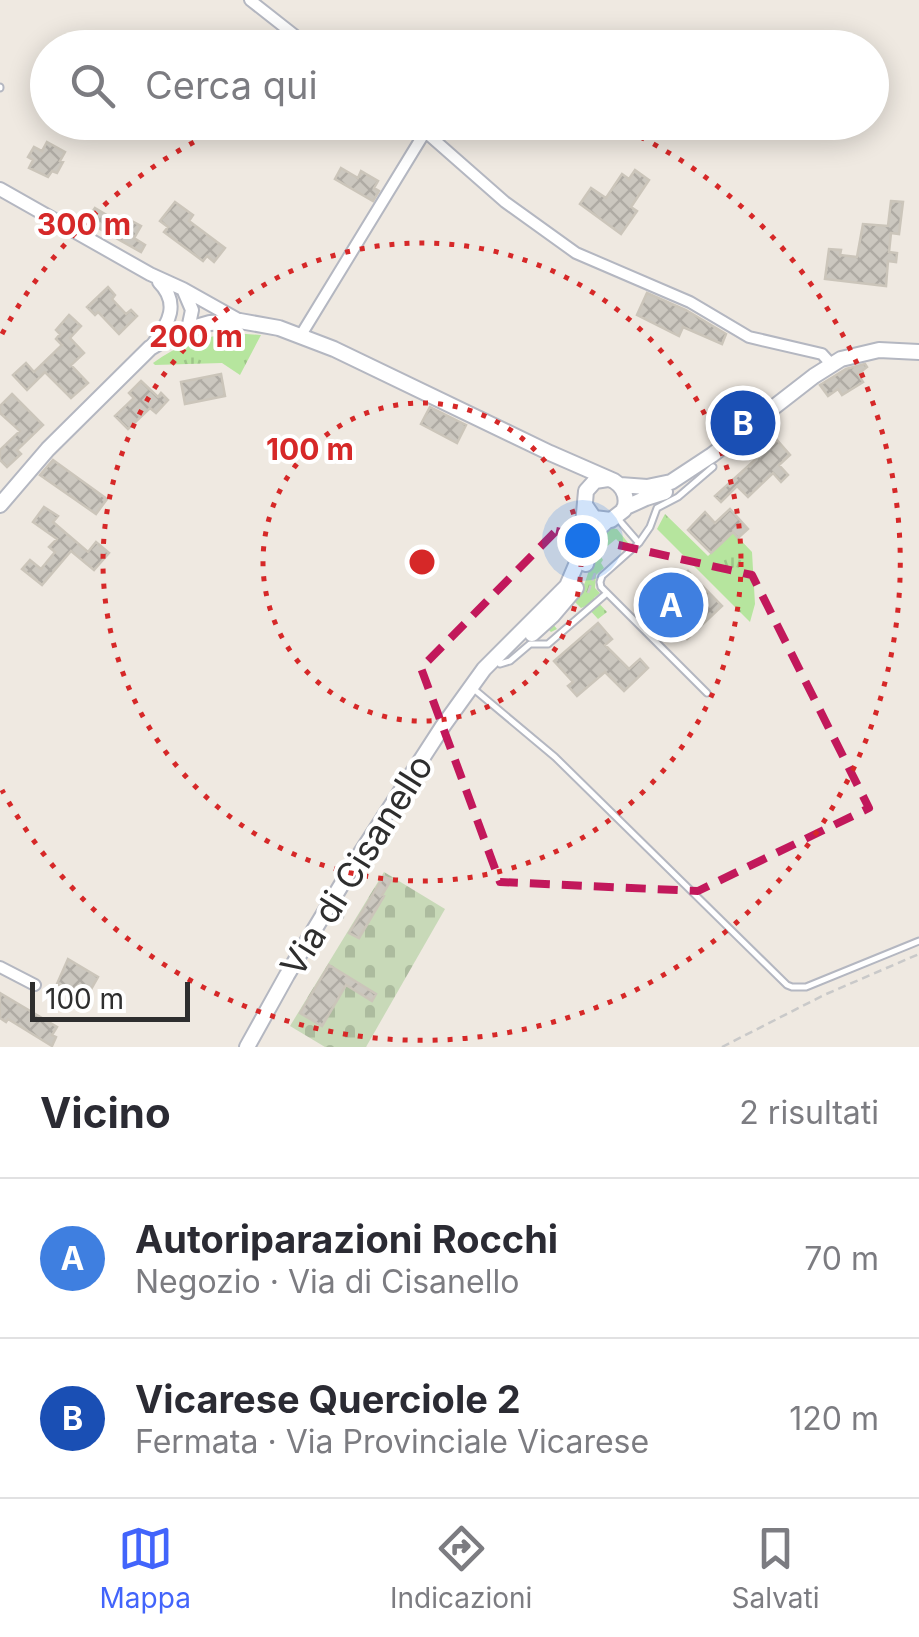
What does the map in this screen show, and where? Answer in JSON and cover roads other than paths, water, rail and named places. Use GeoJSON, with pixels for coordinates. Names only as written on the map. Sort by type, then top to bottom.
{"type":"FeatureCollection","features":[{"type":"Feature","properties":{"kind":"main road"},"geometry":{"type":"LineString","coordinates":[[0,505],[48,449],[150,348],[188,329],[240,321],[301,335],[362,361],[614,482],[626,496],[616,516]]}},
{"type":"Feature","properties":{"kind":"main road"},"geometry":{"type":"LineString","coordinates":[[550,453],[577,474],[594,518],[616,516],[646,498],[674,489],[831,364],[870,352],[919,352]]}},
{"type":"Feature","properties":{"kind":"main road"},"geometry":{"type":"LineString","coordinates":[[585,498],[596,481],[663,485],[713,461]]}},
{"type":"Feature","properties":{"kind":"main road","name":"Via di Cisanello"},"geometry":{"type":"LineString","coordinates":[[472,688],[500,664],[565,588],[581,547],[585,498]]}},
{"type":"Feature","properties":{"kind":"main road","name":"Via di Cisanello"},"geometry":{"type":"LineString","coordinates":[[246,1047],[428,748],[484,668],[575,591],[594,533],[616,516]]}},
{"type":"Feature","properties":{"kind":"street"},"geometry":{"type":"LineString","coordinates":[[250,0],[288,30]]}},
{"type":"Feature","properties":{"kind":"street"},"geometry":{"type":"LineString","coordinates":[[301,335],[419,140]]}},
{"type":"Feature","properties":{"kind":"street"},"geometry":{"type":"LineString","coordinates":[[433,140],[520,215],[576,253],[690,302],[749,337],[822,354],[831,364]]}},
{"type":"Feature","properties":{"kind":"street"},"geometry":{"type":"LineString","coordinates":[[0,189],[150,274],[164,286],[240,321]]}},
{"type":"Feature","properties":{"kind":"street"},"geometry":{"type":"LineString","coordinates":[[176,292],[192,310],[188,329]]}},
{"type":"Feature","properties":{"kind":"street"},"geometry":{"type":"LineString","coordinates":[[150,348],[169,319],[176,292]]}},
{"type":"Feature","properties":{"kind":"street"},"geometry":{"type":"LineString","coordinates":[[0,967],[35,985]]}},
{"type":"Feature","properties":{"kind":"lane"},"geometry":{"type":"LineString","coordinates":[[707,693],[600,586],[601,578],[638,543],[658,508],[678,498],[713,461]]}},
{"type":"Feature","properties":{"kind":"lane"},"geometry":{"type":"LineString","coordinates":[[616,516],[638,543]]}},
{"type":"Feature","properties":{"kind":"lane"},"geometry":{"type":"LineString","coordinates":[[500,664],[533,643],[548,644],[607,593]]}},
{"type":"Feature","properties":{"kind":"lane"},"geometry":{"type":"LineString","coordinates":[[536,624],[548,644]]}},
{"type":"Feature","properties":{"kind":"lane"},"geometry":{"type":"LineString","coordinates":[[472,688],[555,757],[787,985],[806,987],[919,941]]}},
{"type":"Feature","properties":{"kind":"place","name":"Vicarese Querciole 2"},"geometry":{"type":"Point","coordinates":[743,423]}},
{"type":"Feature","properties":{"kind":"place","name":"Autoriparazioni Rocchi"},"geometry":{"type":"Point","coordinates":[671,605]}}]}
